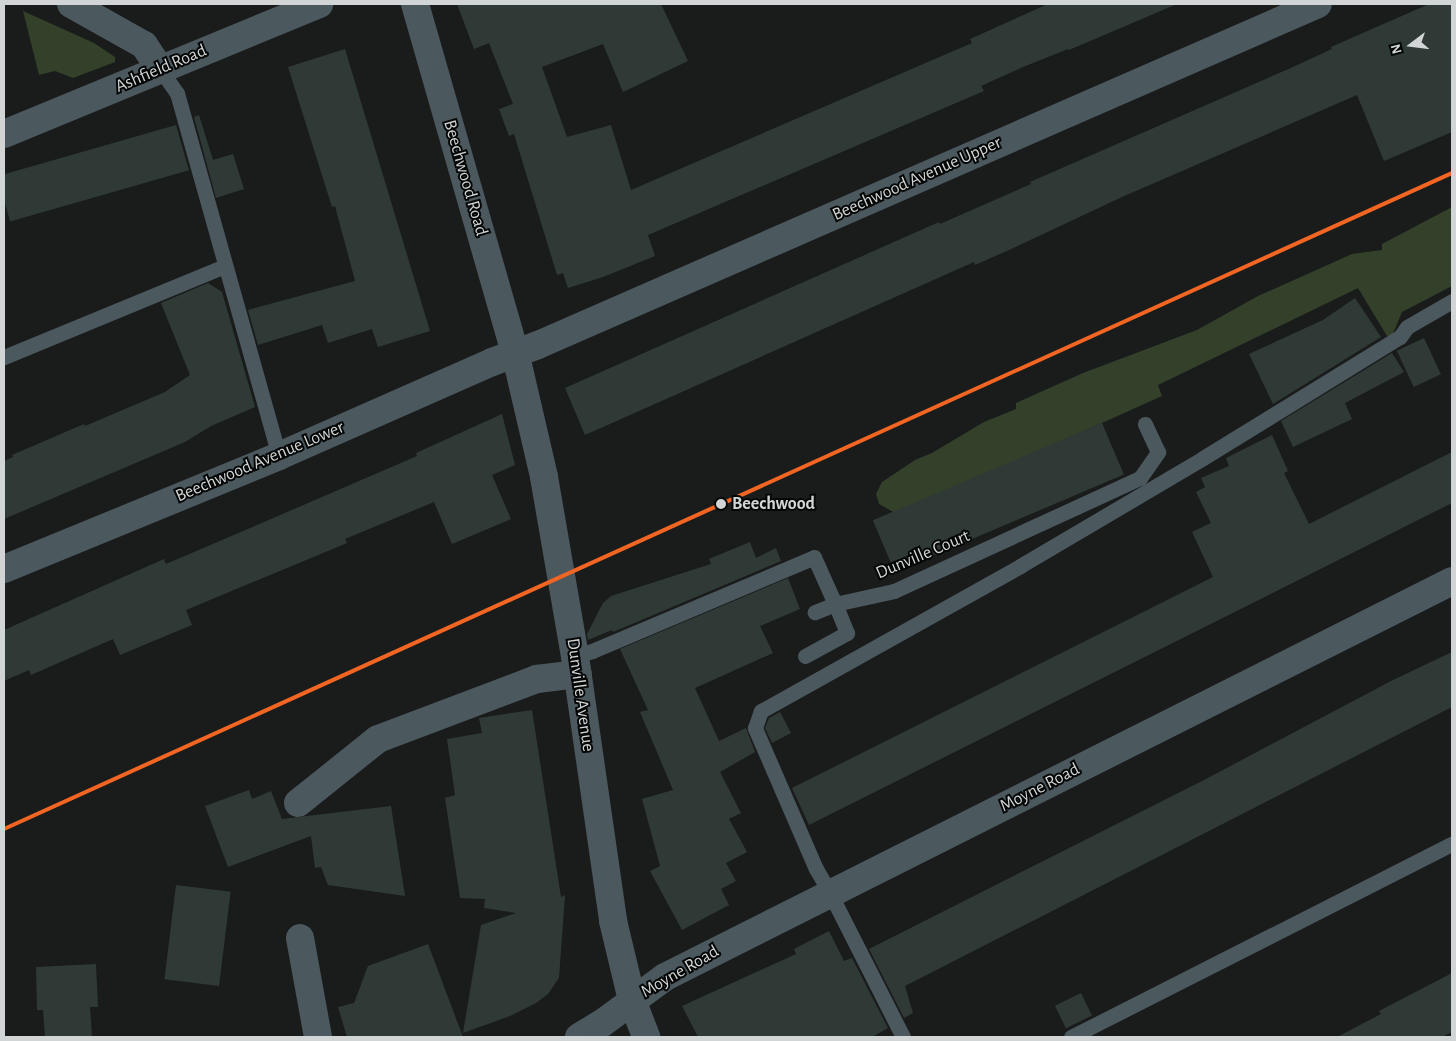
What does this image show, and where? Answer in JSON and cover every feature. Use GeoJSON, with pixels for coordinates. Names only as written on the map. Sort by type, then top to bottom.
{"type":"FeatureCollection","features":[{"type":"Feature","properties":{"kind":"street"},"geometry":{"type":"LineString","coordinates":[[72,4],[144,45],[160,69]]}},
{"type":"Feature","properties":{"kind":"street","name":"Ashfield Road"},"geometry":{"type":"LineString","coordinates":[[4,134],[319,4]]}},
{"type":"Feature","properties":{"kind":"street","name":"Beechwood Road"},"geometry":{"type":"LineString","coordinates":[[415,4],[516,352]]}},
{"type":"Feature","properties":{"kind":"street","name":"Beechwood Avenue Upper"},"geometry":{"type":"LineString","coordinates":[[516,352],[1318,4]]}},
{"type":"Feature","properties":{"kind":"street","name":"Beechwood Avenue Lower"},"geometry":{"type":"LineString","coordinates":[[4,569],[279,456],[516,352]]}},
{"type":"Feature","properties":{"kind":"street","name":"Dunville Avenue"},"geometry":{"type":"LineString","coordinates":[[516,352],[544,477],[577,665],[613,921],[632,1000],[646,1037]]}},
{"type":"Feature","properties":{"kind":"street","name":"Moyne Road"},"geometry":{"type":"LineString","coordinates":[[580,1037],[601,1024],[664,977],[1452,580]]}},
{"type":"Feature","properties":{"kind":"street"},"geometry":{"type":"LineString","coordinates":[[298,803],[378,738],[577,665]]}},
{"type":"Feature","properties":{"kind":"street"},"geometry":{"type":"LineString","coordinates":[[300,938],[318,1037]]}},
{"type":"Feature","properties":{"kind":"lane"},"geometry":{"type":"LineString","coordinates":[[160,69],[177,93],[279,456]]}},
{"type":"Feature","properties":{"kind":"lane"},"geometry":{"type":"LineString","coordinates":[[4,357],[225,266]]}},
{"type":"Feature","properties":{"kind":"lane"},"geometry":{"type":"LineString","coordinates":[[903,1037],[816,869],[755,728],[761,711],[1020,566],[1203,458],[1400,337],[1407,327],[1452,301]]}},
{"type":"Feature","properties":{"kind":"lane","name":"Dunville Court"},"geometry":{"type":"LineString","coordinates":[[835,604],[894,591],[1140,478],[1158,452],[1145,424]]}},
{"type":"Feature","properties":{"kind":"lane"},"geometry":{"type":"LineString","coordinates":[[577,665],[607,645],[814,557],[848,633],[804,656]]}},
{"type":"Feature","properties":{"kind":"lane"},"geometry":{"type":"LineString","coordinates":[[815,612],[835,604]]}},
{"type":"Feature","properties":{"kind":"lane"},"geometry":{"type":"LineString","coordinates":[[1071,1037],[1452,844]]}},
{"type":"Feature","properties":{"kind":"green space"},"geometry":{"type":"Polygon","coordinates":[[[23,11],[94,43],[115,57],[115,62],[73,78],[55,71],[39,75],[23,11]]]}},
{"type":"Feature","properties":{"kind":"green space"},"geometry":{"type":"Polygon","coordinates":[[[1452,207],[1452,286],[1402,312],[1392,336],[1387,336],[1358,288],[1158,385],[1162,396],[895,513],[879,504],[876,494],[882,482],[915,460],[932,453],[984,422],[1016,409],[1016,403],[1083,373],[1197,330],[1258,296],[1352,254],[1382,250],[1382,244],[1452,207]]]}},
{"type":"Feature","properties":{"kind":"building"},"geometry":{"type":"Polygon","coordinates":[[[457,4],[661,4],[688,61],[623,92],[603,44],[542,67],[567,137],[611,125],[631,190],[972,43],[970,39],[1048,4],[1177,4],[1069,50],[1023,67],[981,86],[984,91],[648,235],[655,256],[603,277],[568,288],[563,273],[557,275],[514,134],[509,136],[499,109],[513,104],[489,43],[474,49],[457,4]]]}},
{"type":"Feature","properties":{"kind":"building"},"geometry":{"type":"Polygon","coordinates":[[[1429,4],[1452,4],[1452,132],[1384,161],[1357,95],[1122,197],[975,265],[974,262],[585,435],[565,388],[939,222],[940,224],[1031,184],[1030,182],[1293,67],[1332,49],[1331,47],[1429,4]]]}},
{"type":"Feature","properties":{"kind":"building"},"geometry":{"type":"Polygon","coordinates":[[[345,49],[430,331],[378,347],[372,329],[328,343],[322,325],[258,345],[248,310],[355,281],[335,206],[332,207],[288,67],[345,49]]]}},
{"type":"Feature","properties":{"kind":"building"},"geometry":{"type":"Polygon","coordinates":[[[199,115],[213,160],[233,154],[244,189],[216,198],[194,117],[199,115]]]}},
{"type":"Feature","properties":{"kind":"building"},"geometry":{"type":"Polygon","coordinates":[[[176,125],[189,170],[10,221],[4,200],[4,174],[176,125]]]}},
{"type":"Feature","properties":{"kind":"building"},"geometry":{"type":"Polygon","coordinates":[[[208,283],[222,292],[255,407],[211,426],[185,442],[4,519],[4,461],[13,457],[12,455],[84,424],[85,426],[165,392],[190,375],[161,303],[208,283]]]}},
{"type":"Feature","properties":{"kind":"building"},"geometry":{"type":"Polygon","coordinates":[[[1355,298],[1381,337],[1273,404],[1249,354],[1323,320],[1355,298]]]}},
{"type":"Feature","properties":{"kind":"building"},"geometry":{"type":"Polygon","coordinates":[[[1424,338],[1441,374],[1414,387],[1397,351],[1424,338]]]}},
{"type":"Feature","properties":{"kind":"building"},"geometry":{"type":"Polygon","coordinates":[[[1392,353],[1404,372],[1345,403],[1352,419],[1293,447],[1281,421],[1392,353]]]}},
{"type":"Feature","properties":{"kind":"building"},"geometry":{"type":"Polygon","coordinates":[[[502,414],[515,465],[492,475],[511,519],[452,544],[434,502],[345,539],[347,543],[186,610],[192,625],[120,655],[113,639],[31,675],[29,670],[4,681],[4,630],[164,559],[166,564],[417,456],[416,453],[502,414]]]}},
{"type":"Feature","properties":{"kind":"building"},"geometry":{"type":"Polygon","coordinates":[[[1102,423],[1124,475],[895,572],[873,520],[1102,423]]]}},
{"type":"Feature","properties":{"kind":"building"},"geometry":{"type":"Polygon","coordinates":[[[1272,435],[1288,471],[1284,473],[1309,524],[1452,452],[1452,503],[809,825],[792,788],[1213,577],[1192,532],[1211,523],[1196,492],[1205,487],[1201,478],[1229,466],[1226,458],[1272,435]]]}},
{"type":"Feature","properties":{"kind":"building"},"geometry":{"type":"Polygon","coordinates":[[[750,542],[756,558],[776,548],[781,561],[613,632],[612,630],[588,640],[587,634],[603,603],[611,596],[711,564],[709,559],[750,542]]]}},
{"type":"Feature","properties":{"kind":"building"},"geometry":{"type":"Polygon","coordinates":[[[788,578],[800,609],[760,626],[773,653],[695,688],[719,741],[746,728],[755,752],[720,772],[741,813],[729,819],[747,852],[726,863],[736,881],[721,889],[729,905],[682,930],[650,871],[660,866],[642,799],[673,790],[640,712],[648,710],[620,649],[788,578]]]}},
{"type":"Feature","properties":{"kind":"building"},"geometry":{"type":"Polygon","coordinates":[[[1452,652],[1452,707],[905,986],[913,1013],[904,1018],[869,949],[1204,780],[1393,680],[1452,652]]]}},
{"type":"Feature","properties":{"kind":"building"},"geometry":{"type":"Polygon","coordinates":[[[532,710],[561,897],[565,895],[559,978],[548,994],[536,1003],[510,1016],[463,1033],[481,925],[516,913],[484,908],[485,899],[460,898],[445,798],[455,795],[447,739],[482,733],[479,718],[532,710]]]}},
{"type":"Feature","properties":{"kind":"building"},"geometry":{"type":"Polygon","coordinates":[[[780,712],[791,733],[772,743],[765,728],[769,718],[780,712]]]}},
{"type":"Feature","properties":{"kind":"building"},"geometry":{"type":"Polygon","coordinates":[[[249,790],[252,799],[271,791],[282,819],[391,806],[405,896],[328,885],[321,867],[315,868],[311,836],[228,867],[205,806],[249,790]]]}},
{"type":"Feature","properties":{"kind":"building"},"geometry":{"type":"Polygon","coordinates":[[[176,885],[231,892],[219,986],[164,979],[176,885]]]}},
{"type":"Feature","properties":{"kind":"building"},"geometry":{"type":"Polygon","coordinates":[[[829,931],[844,961],[852,958],[888,1028],[872,1037],[698,1037],[682,1006],[796,954],[794,949],[829,931]]]}},
{"type":"Feature","properties":{"kind":"building"},"geometry":{"type":"Polygon","coordinates":[[[428,944],[463,1037],[347,1037],[338,1007],[354,1003],[368,966],[428,944]]]}},
{"type":"Feature","properties":{"kind":"building"},"geometry":{"type":"Polygon","coordinates":[[[96,964],[98,1007],[90,1007],[92,1037],[45,1037],[43,1010],[37,1010],[36,967],[96,964]]]}},
{"type":"Feature","properties":{"kind":"building"},"geometry":{"type":"Polygon","coordinates":[[[1452,973],[1452,1032],[1442,1037],[1337,1037],[1381,1014],[1379,1011],[1452,973]]]}},
{"type":"Feature","properties":{"kind":"building"},"geometry":{"type":"Polygon","coordinates":[[[1081,993],[1092,1015],[1066,1028],[1055,1006],[1081,993]]]}},
{"type":"Feature","properties":{"kind":"transit line"},"geometry":{"type":"LineString","coordinates":[[4,829],[1452,173]]}},
{"type":"Feature","properties":{"kind":"place","name":"Beechwood"},"geometry":{"type":"Point","coordinates":[721,504]}}]}
